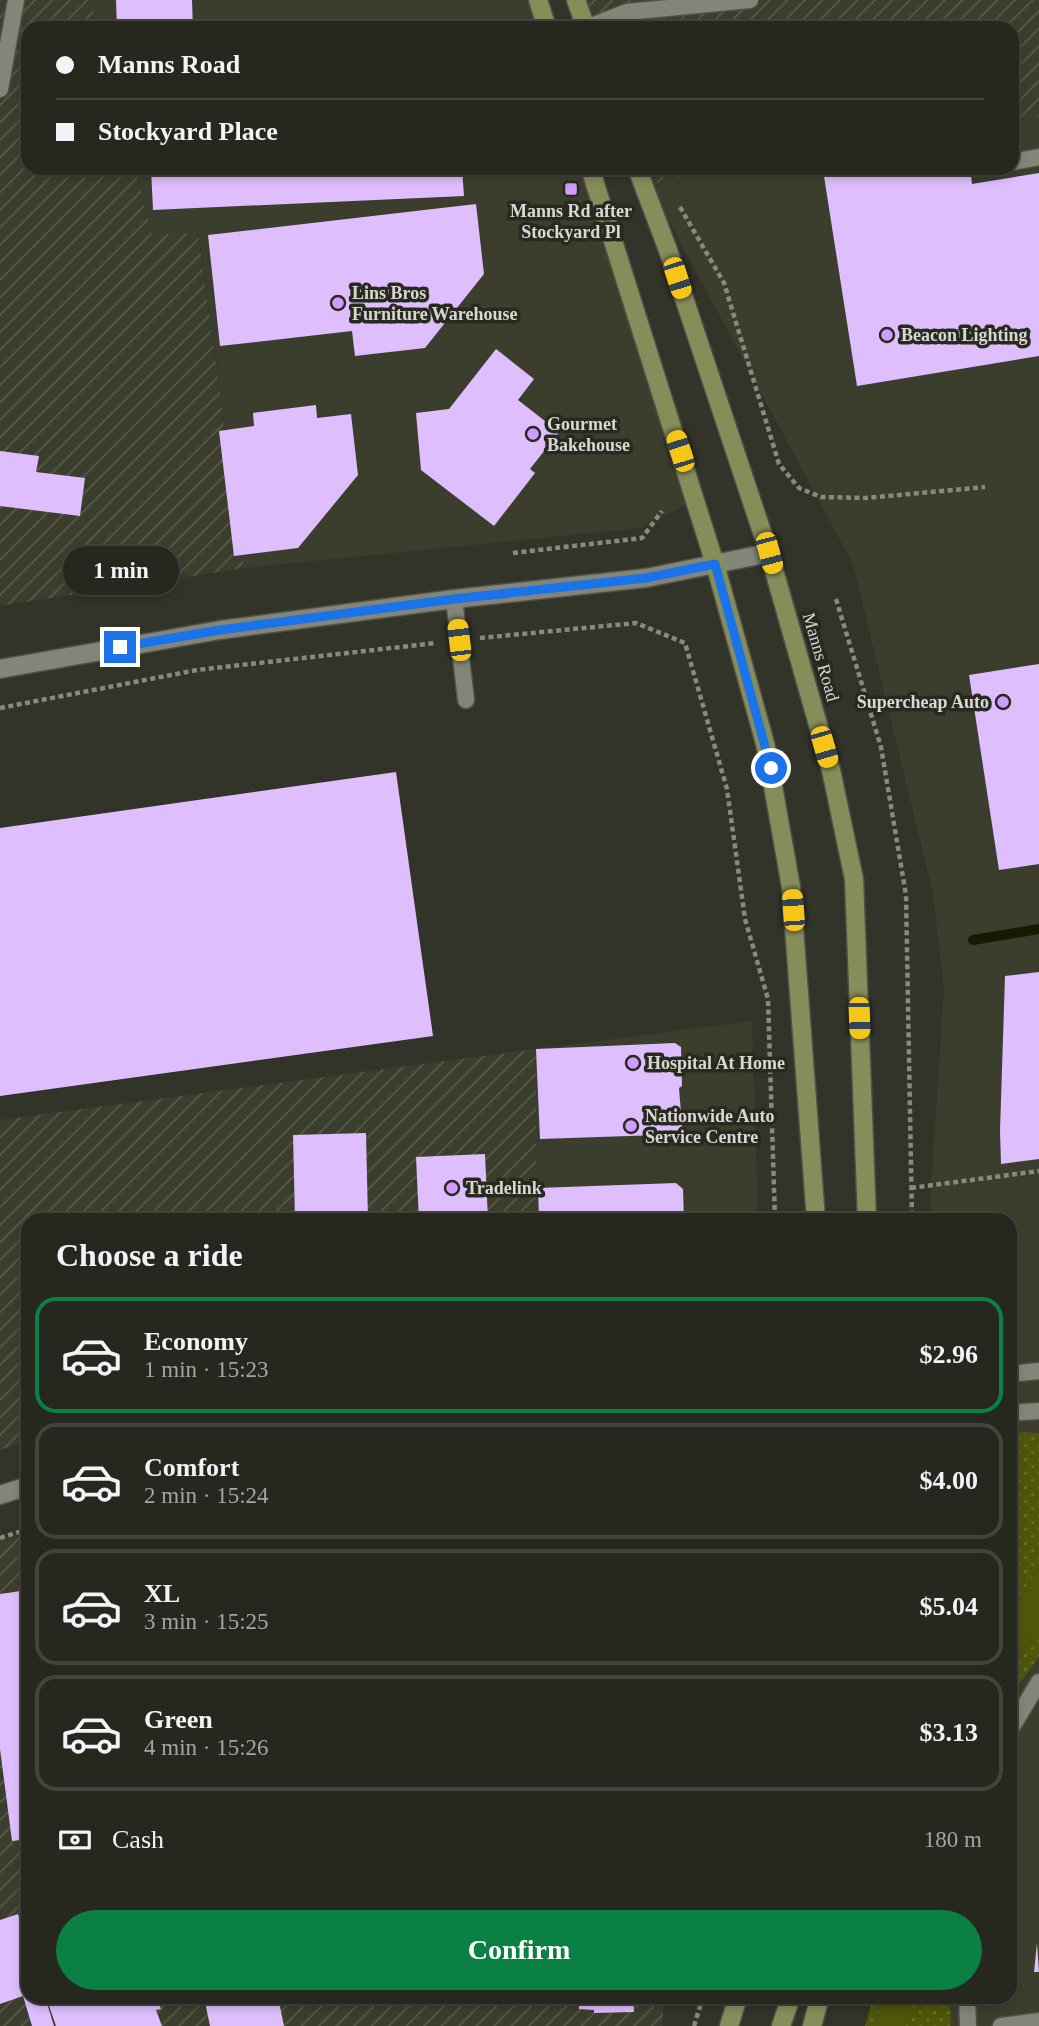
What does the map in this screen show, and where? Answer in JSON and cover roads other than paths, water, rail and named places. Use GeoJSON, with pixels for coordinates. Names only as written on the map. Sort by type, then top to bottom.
{"type":"FeatureCollection","features":[{"type":"Feature","properties":{"kind":"main road"},"geometry":{"type":"LineString","coordinates":[[538,0],[545,21]]}},
{"type":"Feature","properties":{"kind":"main road"},"geometry":{"type":"LineString","coordinates":[[576,0],[584,21]]}},
{"type":"Feature","properties":{"kind":"main road"},"geometry":{"type":"LineString","coordinates":[[592,175],[715,564],[766,747],[791,887],[815,1213]]}},
{"type":"Feature","properties":{"kind":"main road","name":"Manns Road"},"geometry":{"type":"LineString","coordinates":[[640,175],[669,253],[769,553],[831,770],[853,878],[867,1213]]}},
{"type":"Feature","properties":{"kind":"main road"},"geometry":{"type":"LineString","coordinates":[[729,2026],[736,2004]]}},
{"type":"Feature","properties":{"kind":"main road"},"geometry":{"type":"LineString","coordinates":[[782,2026],[789,2004]]}},
{"type":"Feature","properties":{"kind":"main road"},"geometry":{"type":"LineString","coordinates":[[812,2026],[818,2004]]}},
{"type":"Feature","properties":{"kind":"street"},"geometry":{"type":"LineString","coordinates":[[0,668],[220,630],[454,599],[646,578],[769,553]]}},
{"type":"Feature","properties":{"kind":"street"},"geometry":{"type":"LineString","coordinates":[[0,1495],[21,1488]]}},
{"type":"Feature","properties":{"kind":"lane"},"geometry":{"type":"LineString","coordinates":[[0,89],[16,0]]}},
{"type":"Feature","properties":{"kind":"lane"},"geometry":{"type":"LineString","coordinates":[[604,21],[627,12],[750,0]]}},
{"type":"Feature","properties":{"kind":"lane"},"geometry":{"type":"LineString","coordinates":[[1019,161],[1039,158]]}},
{"type":"Feature","properties":{"kind":"lane"},"geometry":{"type":"LineString","coordinates":[[454,599],[466,700]]}},
{"type":"Feature","properties":{"kind":"lane"},"geometry":{"type":"LineString","coordinates":[[1017,1373],[1039,1371]]}},
{"type":"Feature","properties":{"kind":"lane"},"geometry":{"type":"LineString","coordinates":[[1017,1413],[1039,1411]]}},
{"type":"Feature","properties":{"kind":"lane"},"geometry":{"type":"LineString","coordinates":[[1017,1718],[1039,1682]]}},
{"type":"Feature","properties":{"kind":"lane"},"geometry":{"type":"LineString","coordinates":[[967,2004],[968,2026]]}},
{"type":"Feature","properties":{"kind":"lane"},"geometry":{"type":"LineString","coordinates":[[1001,2026],[1039,2021]]}},
{"type":"Feature","properties":{"kind":"waterway"},"geometry":{"type":"LineString","coordinates":[[973,940],[1039,929]]}},
{"type":"Feature","properties":{"kind":"place","name":"Manns Rd after Stockyard Pl"},"geometry":{"type":"Point","coordinates":[571,189]}},
{"type":"Feature","properties":{"kind":"place","name":"Lins Bros Furniture Warehouse"},"geometry":{"type":"Point","coordinates":[338,303]}},
{"type":"Feature","properties":{"kind":"place","name":"Beacon Lighting"},"geometry":{"type":"Point","coordinates":[887,335]}},
{"type":"Feature","properties":{"kind":"place","name":"Gourmet Bakehouse"},"geometry":{"type":"Point","coordinates":[533,434]}},
{"type":"Feature","properties":{"kind":"place","name":"Supercheap Auto"},"geometry":{"type":"Point","coordinates":[1003,702]}},
{"type":"Feature","properties":{"kind":"place","name":"Hospital At Home"},"geometry":{"type":"Point","coordinates":[633,1063]}},
{"type":"Feature","properties":{"kind":"place","name":"Nationwide Auto Service Centre"},"geometry":{"type":"Point","coordinates":[631,1126]}},
{"type":"Feature","properties":{"kind":"place","name":"Tradelink"},"geometry":{"type":"Point","coordinates":[452,1188]}}]}
